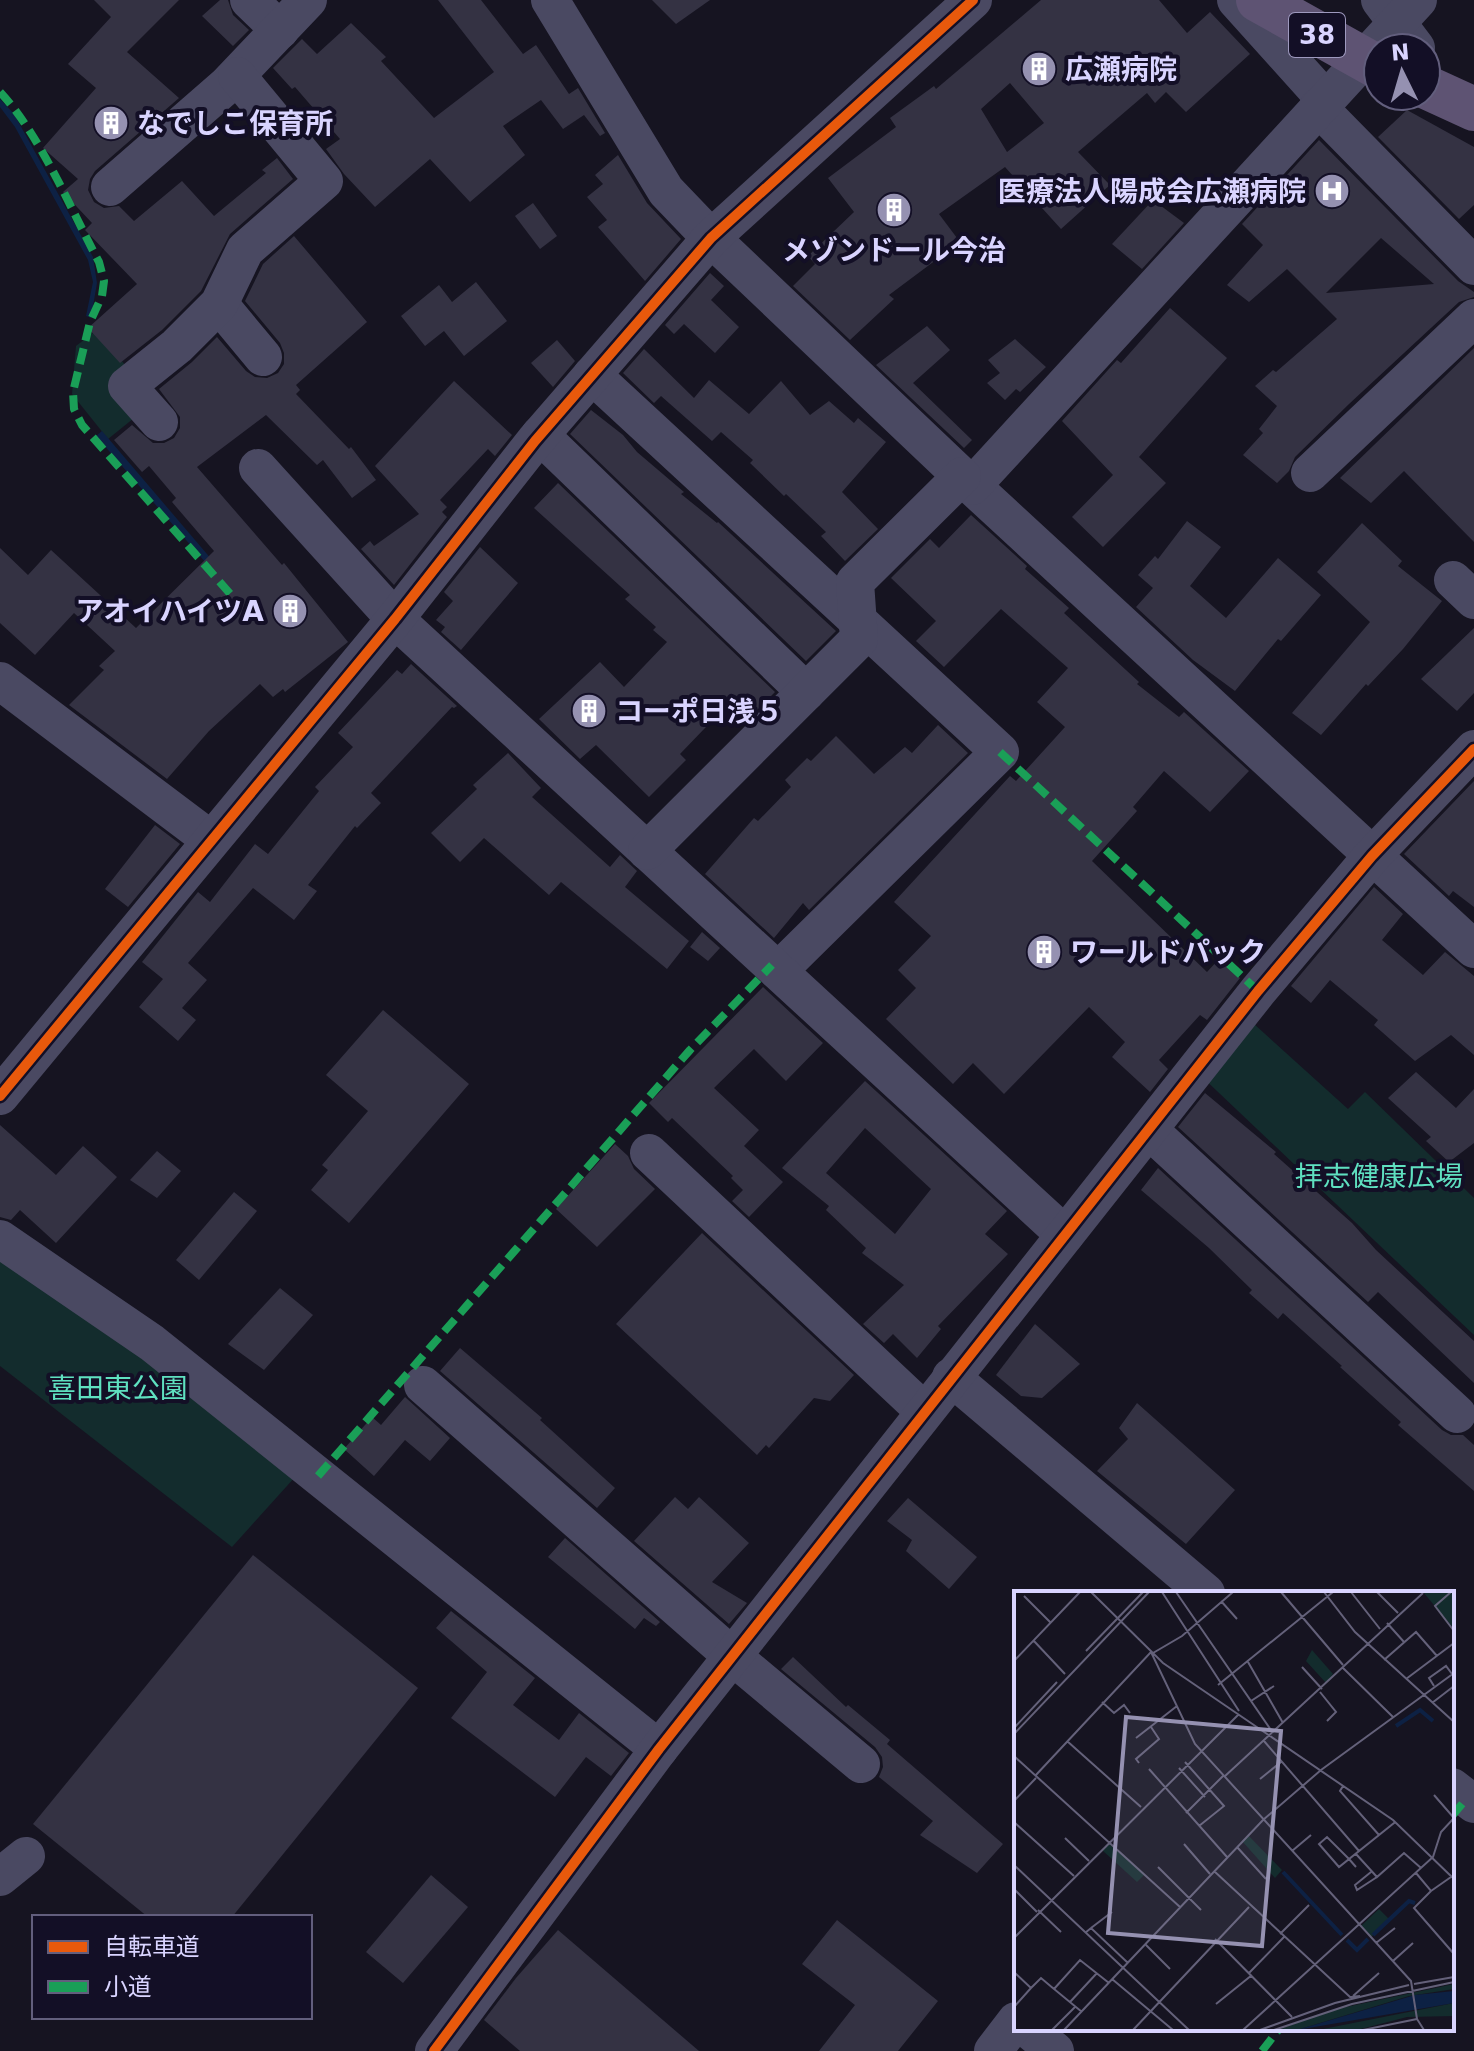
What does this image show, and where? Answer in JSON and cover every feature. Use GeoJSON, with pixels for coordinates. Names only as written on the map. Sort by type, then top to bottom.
{"type":"FeatureCollection","features":[{"type":"Feature","properties":{"kind":"main road","name":"38"},"geometry":{"type":"LineString","coordinates":[[1258,0],[1362,58]]}},
{"type":"Feature","properties":{"kind":"street"},"geometry":{"type":"LineString","coordinates":[[249,0],[280,30]]}},
{"type":"Feature","properties":{"kind":"street"},"geometry":{"type":"LineString","coordinates":[[110,187],[237,76],[308,0]]}},
{"type":"Feature","properties":{"kind":"street"},"geometry":{"type":"LineString","coordinates":[[550,0],[666,191],[711,238],[967,481],[1474,949]]}},
{"type":"Feature","properties":{"kind":"street"},"geometry":{"type":"LineString","coordinates":[[0,1096],[395,619],[540,435],[711,238],[973,0]]}},
{"type":"Feature","properties":{"kind":"street"},"geometry":{"type":"LineString","coordinates":[[1236,0],[1322,103],[1474,266]]}},
{"type":"Feature","properties":{"kind":"street"},"geometry":{"type":"LineString","coordinates":[[647,851],[859,639],[855,582],[967,481],[1322,103],[1362,70]]}},
{"type":"Feature","properties":{"kind":"street"},"geometry":{"type":"LineString","coordinates":[[159,422],[127,386],[177,346],[219,304],[245,250],[324,181],[237,76]]}},
{"type":"Feature","properties":{"kind":"street"},"geometry":{"type":"LineString","coordinates":[[219,304],[263,357]]}},
{"type":"Feature","properties":{"kind":"street"},"geometry":{"type":"LineString","coordinates":[[1310,473],[1474,318]]}},
{"type":"Feature","properties":{"kind":"street"},"geometry":{"type":"LineString","coordinates":[[592,375],[1000,752],[778,971]]}},
{"type":"Feature","properties":{"kind":"street"},"geometry":{"type":"LineString","coordinates":[[540,435],[806,692]]}},
{"type":"Feature","properties":{"kind":"street"},"geometry":{"type":"LineString","coordinates":[[258,468],[395,619],[1065,1235]]}},
{"type":"Feature","properties":{"kind":"street"},"geometry":{"type":"LineString","coordinates":[[0,681],[211,840]]}},
{"type":"Feature","properties":{"kind":"street"},"geometry":{"type":"LineString","coordinates":[[434,2051],[659,1749],[1258,991],[1372,856],[1474,749]]}},
{"type":"Feature","properties":{"kind":"street"},"geometry":{"type":"LineString","coordinates":[[1149,1130],[1457,1414]]}},
{"type":"Feature","properties":{"kind":"street"},"geometry":{"type":"LineString","coordinates":[[649,1153],[924,1411]]}},
{"type":"Feature","properties":{"kind":"street"},"geometry":{"type":"LineString","coordinates":[[0,1239],[152,1343],[659,1749]]}},
{"type":"Feature","properties":{"kind":"street"},"geometry":{"type":"LineString","coordinates":[[951,1377],[1204,1591]]}},
{"type":"Feature","properties":{"kind":"street"},"geometry":{"type":"LineString","coordinates":[[423,1385],[732,1656],[861,1764]]}},
{"type":"Feature","properties":{"kind":"street"},"geometry":{"type":"LineString","coordinates":[[1454,1789],[1474,1804]]}},
{"type":"Feature","properties":{"kind":"street"},"geometry":{"type":"LineString","coordinates":[[993,2051],[1014,2024]]}},
{"type":"Feature","properties":{"kind":"street"},"geometry":{"type":"LineString","coordinates":[[1030,2031],[1055,2051]]}},
{"type":"Feature","properties":{"kind":"green space"},"geometry":{"type":"Polygon","coordinates":[[[97,330],[137,380],[139,414],[108,439],[72,394],[76,346],[97,330]]]}},
{"type":"Feature","properties":{"kind":"green space","name":"拝志健康広場"},"geometry":{"type":"Polygon","coordinates":[[[1243,1014],[1348,1109],[1365,1092],[1474,1198],[1474,1335],[1198,1073],[1243,1014]]]}},
{"type":"Feature","properties":{"kind":"green space","name":"喜田東公園"},"geometry":{"type":"Polygon","coordinates":[[[0,1251],[305,1466],[232,1547],[0,1366],[0,1251]]]}},
{"type":"Feature","properties":{"kind":"water"},"geometry":{"type":"Polygon","coordinates":[[[0,99],[14,114],[93,257],[97,283],[91,318],[86,316],[93,282],[88,260],[15,127],[0,107],[0,99]]]}},
{"type":"Feature","properties":{"kind":"water"},"geometry":{"type":"Polygon","coordinates":[[[102,431],[224,574],[219,578],[96,436],[102,431]]]}},
{"type":"Feature","properties":{"kind":"building"},"geometry":{"type":"Polygon","coordinates":[[[94,0],[179,0],[127,52],[179,98],[95,171],[88,190],[94,202],[104,208],[119,206],[134,221],[182,181],[214,216],[266,173],[262,170],[277,158],[293,179],[230,234],[201,291],[162,330],[120,363],[88,328],[137,284],[85,230],[92,223],[63,192],[78,179],[43,148],[96,88],[68,64],[111,17],[94,0]]]}},
{"type":"Feature","properties":{"kind":"building"},"geometry":{"type":"Polygon","coordinates":[[[220,0],[228,0],[233,15],[249,30],[233,46],[202,16],[220,0]]]}},
{"type":"Feature","properties":{"kind":"building"},"geometry":{"type":"Polygon","coordinates":[[[438,0],[481,0],[523,54],[536,45],[569,94],[578,88],[605,133],[600,136],[584,115],[563,129],[541,100],[503,126],[525,155],[470,202],[430,159],[375,207],[326,149],[340,139],[295,87],[292,89],[273,68],[302,39],[317,54],[351,23],[386,57],[381,61],[434,118],[494,72],[438,0]]]}},
{"type":"Feature","properties":{"kind":"building"},"geometry":{"type":"Polygon","coordinates":[[[652,0],[710,0],[676,24],[652,0]]]}},
{"type":"Feature","properties":{"kind":"building"},"geometry":{"type":"Polygon","coordinates":[[[1041,0],[1159,0],[1187,33],[1210,12],[1250,54],[1186,112],[1166,92],[1155,103],[1147,93],[1078,152],[1110,185],[1061,229],[1005,167],[939,214],[960,242],[889,295],[894,299],[850,340],[793,286],[815,264],[808,256],[854,212],[828,178],[896,127],[890,118],[934,86],[936,89],[1041,0]],[[1010,83],[981,109],[1007,152],[1044,123],[1010,83]]]}},
{"type":"Feature","properties":{"kind":"building"},"geometry":{"type":"Polygon","coordinates":[[[1405,112],[1411,112],[1474,147],[1474,205],[1459,219],[1378,137],[1405,112]]]}},
{"type":"Feature","properties":{"kind":"building"},"geometry":{"type":"Polygon","coordinates":[[[1319,140],[1458,281],[1474,292],[1474,297],[1459,302],[1349,404],[1295,457],[1289,471],[1277,483],[1243,455],[1263,433],[1259,429],[1277,406],[1255,386],[1273,370],[1276,372],[1337,319],[1287,269],[1249,302],[1227,285],[1263,245],[1242,224],[1319,140]],[[1381,238],[1326,293],[1434,284],[1381,238]]]}},
{"type":"Feature","properties":{"kind":"building"},"geometry":{"type":"Polygon","coordinates":[[[618,155],[647,203],[681,239],[645,281],[598,227],[607,220],[587,197],[603,184],[595,175],[618,155]]]}},
{"type":"Feature","properties":{"kind":"building"},"geometry":{"type":"Polygon","coordinates":[[[1153,200],[1184,223],[1142,269],[1112,244],[1153,200]]]}},
{"type":"Feature","properties":{"kind":"building"},"geometry":{"type":"Polygon","coordinates":[[[533,203],[557,236],[540,249],[515,216],[533,203]]]}},
{"type":"Feature","properties":{"kind":"building"},"geometry":{"type":"Polygon","coordinates":[[[294,236],[367,322],[296,385],[300,390],[296,394],[349,449],[351,447],[376,480],[352,498],[323,460],[317,465],[266,415],[197,467],[282,565],[284,563],[348,642],[285,692],[283,689],[273,697],[260,684],[209,731],[167,779],[69,705],[104,670],[99,666],[115,651],[74,613],[35,655],[0,623],[0,548],[28,575],[51,550],[136,628],[214,551],[172,502],[176,498],[149,466],[142,472],[114,440],[132,425],[153,443],[164,443],[174,438],[180,428],[180,417],[159,389],[217,337],[255,377],[267,378],[278,373],[284,364],[280,343],[245,301],[263,264],[294,236]]]}},
{"type":"Feature","properties":{"kind":"building"},"geometry":{"type":"Polygon","coordinates":[[[710,273],[724,286],[711,300],[739,327],[715,353],[684,324],[674,334],[665,325],[710,273]]]}},
{"type":"Feature","properties":{"kind":"building"},"geometry":{"type":"Polygon","coordinates":[[[476,282],[507,321],[464,356],[444,331],[425,346],[401,316],[439,285],[452,302],[476,282]]]}},
{"type":"Feature","properties":{"kind":"building"},"geometry":{"type":"Polygon","coordinates":[[[1170,308],[1227,358],[1139,457],[1166,483],[1103,547],[1072,517],[1113,475],[1062,421],[1117,360],[1121,363],[1170,308]]]}},
{"type":"Feature","properties":{"kind":"building"},"geometry":{"type":"Polygon","coordinates":[[[927,326],[950,350],[913,383],[972,440],[964,448],[876,365],[927,326]]]}},
{"type":"Feature","properties":{"kind":"building"},"geometry":{"type":"Polygon","coordinates":[[[1015,339],[1046,367],[1020,392],[1016,389],[1005,400],[987,383],[1000,373],[988,360],[1015,339]]]}},
{"type":"Feature","properties":{"kind":"building"},"geometry":{"type":"Polygon","coordinates":[[[557,340],[575,361],[553,387],[531,363],[557,340]]]}},
{"type":"Feature","properties":{"kind":"building"},"geometry":{"type":"Polygon","coordinates":[[[1474,348],[1474,542],[1404,471],[1371,503],[1340,478],[1474,348]]]}},
{"type":"Feature","properties":{"kind":"building"},"geometry":{"type":"Polygon","coordinates":[[[644,349],[694,398],[709,380],[749,414],[781,381],[810,415],[829,401],[854,423],[858,418],[886,442],[842,492],[878,529],[845,561],[821,536],[826,532],[786,494],[784,496],[750,463],[753,460],[721,432],[712,441],[661,396],[654,403],[623,373],[644,349]]]}},
{"type":"Feature","properties":{"kind":"building"},"geometry":{"type":"Polygon","coordinates":[[[454,381],[512,435],[495,456],[488,449],[440,500],[447,507],[442,512],[447,517],[394,585],[361,549],[370,541],[374,546],[419,514],[375,466],[454,381]]]}},
{"type":"Feature","properties":{"kind":"building"},"geometry":{"type":"Polygon","coordinates":[[[591,410],[623,435],[637,452],[684,492],[681,494],[718,522],[836,631],[806,661],[570,434],[591,410]]]}},
{"type":"Feature","properties":{"kind":"building"},"geometry":{"type":"Polygon","coordinates":[[[558,483],[775,692],[749,718],[730,702],[680,754],[686,760],[649,797],[596,745],[580,759],[539,719],[600,662],[624,687],[667,642],[653,630],[656,627],[625,599],[630,595],[534,508],[558,483]]]}},
{"type":"Feature","properties":{"kind":"building"},"geometry":{"type":"Polygon","coordinates":[[[971,515],[1069,608],[1064,613],[1139,682],[1137,684],[1179,717],[1184,712],[1249,771],[1210,812],[1164,771],[1133,807],[1137,811],[1092,861],[1207,972],[1219,959],[1240,978],[1207,1020],[1200,1015],[1159,1060],[1168,1069],[1150,1092],[1112,1057],[1125,1042],[1089,1007],[1004,1094],[973,1063],[953,1084],[886,1019],[916,988],[898,970],[931,936],[894,902],[1010,776],[1016,781],[1065,727],[1037,702],[1068,668],[1001,609],[944,667],[916,641],[936,621],[891,578],[930,539],[939,548],[971,515]]]}},
{"type":"Feature","properties":{"kind":"building"},"geometry":{"type":"Polygon","coordinates":[[[1187,521],[1221,547],[1190,586],[1226,618],[1278,558],[1321,595],[1281,641],[1278,639],[1235,691],[1193,660],[1136,607],[1153,588],[1138,575],[1155,556],[1158,559],[1187,521]]]}},
{"type":"Feature","properties":{"kind":"building"},"geometry":{"type":"Polygon","coordinates":[[[1362,523],[1402,561],[1398,566],[1442,601],[1403,649],[1368,686],[1366,684],[1321,735],[1292,713],[1370,622],[1317,572],[1362,523]]]}},
{"type":"Feature","properties":{"kind":"building"},"geometry":{"type":"Polygon","coordinates":[[[480,547],[518,583],[461,650],[441,632],[445,627],[436,620],[453,601],[444,592],[480,547]]]}},
{"type":"Feature","properties":{"kind":"building"},"geometry":{"type":"Polygon","coordinates":[[[1474,628],[1474,693],[1457,711],[1421,679],[1474,628]]]}},
{"type":"Feature","properties":{"kind":"building"},"geometry":{"type":"Polygon","coordinates":[[[411,664],[457,706],[452,707],[371,793],[381,803],[357,828],[355,826],[308,885],[317,891],[294,920],[253,888],[188,963],[207,980],[182,1008],[196,1020],[178,1041],[139,1007],[163,979],[142,962],[198,892],[210,902],[255,844],[268,854],[319,791],[315,787],[353,747],[338,733],[397,670],[402,674],[411,664]]]}},
{"type":"Feature","properties":{"kind":"building"},"geometry":{"type":"Polygon","coordinates":[[[938,725],[968,753],[809,910],[803,903],[774,938],[705,874],[754,818],[758,821],[791,787],[785,780],[807,758],[811,761],[836,736],[874,774],[905,747],[912,753],[938,725]]]}},
{"type":"Feature","properties":{"kind":"building"},"geometry":{"type":"Polygon","coordinates":[[[508,753],[541,788],[532,797],[610,867],[620,855],[637,871],[625,887],[689,941],[667,969],[561,882],[549,895],[484,838],[460,862],[431,833],[477,789],[473,785],[508,753]]]}},
{"type":"Feature","properties":{"kind":"building"},"geometry":{"type":"Polygon","coordinates":[[[1474,781],[1474,907],[1453,891],[1449,896],[1404,854],[1474,781]]]}},
{"type":"Feature","properties":{"kind":"building"},"geometry":{"type":"Polygon","coordinates":[[[155,825],[180,844],[128,907],[105,889],[155,825]]]}},
{"type":"Feature","properties":{"kind":"building"},"geometry":{"type":"Polygon","coordinates":[[[1374,887],[1403,914],[1382,940],[1423,975],[1445,952],[1474,976],[1474,1055],[1451,1035],[1415,1061],[1374,1025],[1378,1020],[1330,980],[1311,1003],[1291,986],[1374,887]]]}},
{"type":"Feature","properties":{"kind":"building"},"geometry":{"type":"Polygon","coordinates":[[[702,932],[720,948],[708,961],[690,947],[702,932]]]}},
{"type":"Feature","properties":{"kind":"building"},"geometry":{"type":"Polygon","coordinates":[[[763,987],[823,1043],[786,1081],[754,1049],[714,1088],[759,1130],[744,1146],[783,1182],[749,1217],[732,1201],[743,1190],[731,1178],[733,1176],[672,1118],[668,1122],[649,1103],[763,987]]]}},
{"type":"Feature","properties":{"kind":"building"},"geometry":{"type":"Polygon","coordinates":[[[383,1010],[469,1084],[349,1223],[311,1190],[328,1170],[322,1165],[368,1111],[326,1075],[383,1010]]]}},
{"type":"Feature","properties":{"kind":"building"},"geometry":{"type":"Polygon","coordinates":[[[1416,1072],[1456,1108],[1474,1089],[1474,1143],[1449,1162],[1426,1141],[1431,1137],[1388,1098],[1416,1072]]]}},
{"type":"Feature","properties":{"kind":"building"},"geometry":{"type":"Polygon","coordinates":[[[865,1081],[1007,1211],[985,1234],[1008,1254],[938,1326],[941,1329],[917,1358],[893,1334],[884,1343],[863,1324],[904,1285],[862,1253],[866,1248],[826,1210],[829,1206],[782,1168],[865,1081]],[[865,1128],[826,1173],[895,1234],[931,1189],[865,1128]]]}},
{"type":"Feature","properties":{"kind":"building"},"geometry":{"type":"Polygon","coordinates":[[[1205,1093],[1276,1152],[1274,1154],[1352,1223],[1376,1250],[1474,1341],[1474,1383],[1378,1292],[1368,1302],[1178,1127],[1205,1093]]]}},
{"type":"Feature","properties":{"kind":"building"},"geometry":{"type":"Polygon","coordinates":[[[0,1125],[56,1175],[83,1146],[117,1177],[56,1243],[20,1210],[11,1220],[0,1217],[0,1125]]]}},
{"type":"Feature","properties":{"kind":"building"},"geometry":{"type":"Polygon","coordinates":[[[615,1144],[628,1156],[634,1169],[655,1189],[597,1247],[556,1209],[615,1144]]]}},
{"type":"Feature","properties":{"kind":"building"},"geometry":{"type":"Polygon","coordinates":[[[157,1151],[181,1171],[157,1198],[130,1180],[157,1151]]]}},
{"type":"Feature","properties":{"kind":"building"},"geometry":{"type":"Polygon","coordinates":[[[1158,1168],[1442,1430],[1451,1435],[1463,1435],[1474,1445],[1474,1491],[1398,1425],[1401,1422],[1342,1366],[1283,1313],[1278,1319],[1249,1293],[1252,1290],[1209,1248],[1141,1190],[1158,1168]]]}},
{"type":"Feature","properties":{"kind":"building"},"geometry":{"type":"Polygon","coordinates":[[[234,1192],[257,1211],[199,1280],[176,1260],[234,1192]]]}},
{"type":"Feature","properties":{"kind":"building"},"geometry":{"type":"Polygon","coordinates":[[[702,1233],[854,1375],[830,1401],[814,1398],[769,1448],[766,1445],[757,1455],[616,1324],[702,1233]]]}},
{"type":"Feature","properties":{"kind":"building"},"geometry":{"type":"Polygon","coordinates":[[[280,1288],[313,1315],[264,1370],[228,1344],[280,1288]]]}},
{"type":"Feature","properties":{"kind":"building"},"geometry":{"type":"Polygon","coordinates":[[[1035,1324],[1080,1364],[1042,1398],[1021,1396],[996,1375],[1035,1324]]]}},
{"type":"Feature","properties":{"kind":"building"},"geometry":{"type":"Polygon","coordinates":[[[460,1348],[542,1418],[540,1420],[615,1488],[597,1508],[440,1371],[460,1348]]]}},
{"type":"Feature","properties":{"kind":"building"},"geometry":{"type":"Polygon","coordinates":[[[405,1397],[450,1438],[430,1461],[405,1440],[374,1476],[344,1449],[372,1417],[381,1425],[405,1397]]]}},
{"type":"Feature","properties":{"kind":"building"},"geometry":{"type":"Polygon","coordinates":[[[1137,1403],[1235,1490],[1186,1544],[1097,1471],[1128,1439],[1119,1428],[1137,1403]]]}},
{"type":"Feature","properties":{"kind":"building"},"geometry":{"type":"Polygon","coordinates":[[[675,1497],[688,1509],[699,1497],[749,1543],[712,1582],[747,1603],[729,1624],[634,1541],[675,1497]]]}},
{"type":"Feature","properties":{"kind":"building"},"geometry":{"type":"Polygon","coordinates":[[[908,1498],[977,1557],[949,1589],[906,1551],[912,1540],[887,1521],[908,1498]]]}},
{"type":"Feature","properties":{"kind":"building"},"geometry":{"type":"Polygon","coordinates":[[[565,1538],[660,1622],[656,1626],[644,1618],[635,1629],[548,1557],[565,1538]]]}},
{"type":"Feature","properties":{"kind":"building"},"geometry":{"type":"Polygon","coordinates":[[[253,1555],[418,1688],[234,1915],[146,1915],[33,1824],[253,1555]]]}},
{"type":"Feature","properties":{"kind":"building"},"geometry":{"type":"Polygon","coordinates":[[[451,1611],[535,1678],[513,1705],[559,1740],[579,1713],[629,1753],[611,1776],[586,1757],[555,1797],[451,1718],[487,1672],[436,1628],[451,1611]]]}},
{"type":"Feature","properties":{"kind":"building"},"geometry":{"type":"Polygon","coordinates":[[[793,1657],[846,1707],[848,1705],[890,1740],[887,1744],[1003,1844],[977,1873],[920,1835],[933,1821],[879,1777],[883,1767],[882,1757],[875,1747],[781,1669],[793,1657]]]}},
{"type":"Feature","properties":{"kind":"building"},"geometry":{"type":"Polygon","coordinates":[[[431,1875],[468,1907],[403,1983],[366,1952],[431,1875]]]}},
{"type":"Feature","properties":{"kind":"building"},"geometry":{"type":"Polygon","coordinates":[[[837,1920],[938,2001],[898,2051],[819,2051],[855,2005],[802,1964],[837,1920]]]}},
{"type":"Feature","properties":{"kind":"building"},"geometry":{"type":"Polygon","coordinates":[[[558,1930],[699,2051],[520,2051],[484,2020],[558,1930]]]}},
{"type":"Feature","properties":{"kind":"marked path"},"geometry":{"type":"LineString","coordinates":[[0,92],[42,151],[99,262],[104,281],[102,296],[90,322],[73,392],[74,409],[82,425],[233,597]]}},
{"type":"Feature","properties":{"kind":"marked path"},"geometry":{"type":"LineString","coordinates":[[1000,752],[1258,991]]}},
{"type":"Feature","properties":{"kind":"marked path"},"geometry":{"type":"LineString","coordinates":[[318,1476],[690,1050],[772,965]]}},
{"type":"Feature","properties":{"kind":"marked path"},"geometry":{"type":"LineString","coordinates":[[1454,1814],[1467,1798]]}},
{"type":"Feature","properties":{"kind":"marked path"},"geometry":{"type":"LineString","coordinates":[[1262,2051],[1277,2031]]}},
{"type":"Feature","properties":{"kind":"cycle path"},"geometry":{"type":"LineString","coordinates":[[0,1096],[395,619],[535,441],[711,238],[973,0]]}},
{"type":"Feature","properties":{"kind":"cycle path"},"geometry":{"type":"LineString","coordinates":[[434,2051],[659,1749],[1258,991],[1372,856],[1474,749]]}},
{"type":"Feature","properties":{"kind":"place","name":"広瀬病院"},"geometry":{"type":"Point","coordinates":[1039,69]}},
{"type":"Feature","properties":{"kind":"place","name":"なでしこ保育所"},"geometry":{"type":"Point","coordinates":[111,123]}},
{"type":"Feature","properties":{"kind":"place","name":"医療法人陽成会広瀬病院"},"geometry":{"type":"Point","coordinates":[1332,191]}},
{"type":"Feature","properties":{"kind":"place","name":"メゾンドール今治"},"geometry":{"type":"Point","coordinates":[894,210]}},
{"type":"Feature","properties":{"kind":"place","name":"アオイハイツA"},"geometry":{"type":"Point","coordinates":[290,611]}},
{"type":"Feature","properties":{"kind":"place","name":"コーポ日浅５"},"geometry":{"type":"Point","coordinates":[589,711]}},
{"type":"Feature","properties":{"kind":"place","name":"ワールドパック"},"geometry":{"type":"Point","coordinates":[1044,952]}}]}
